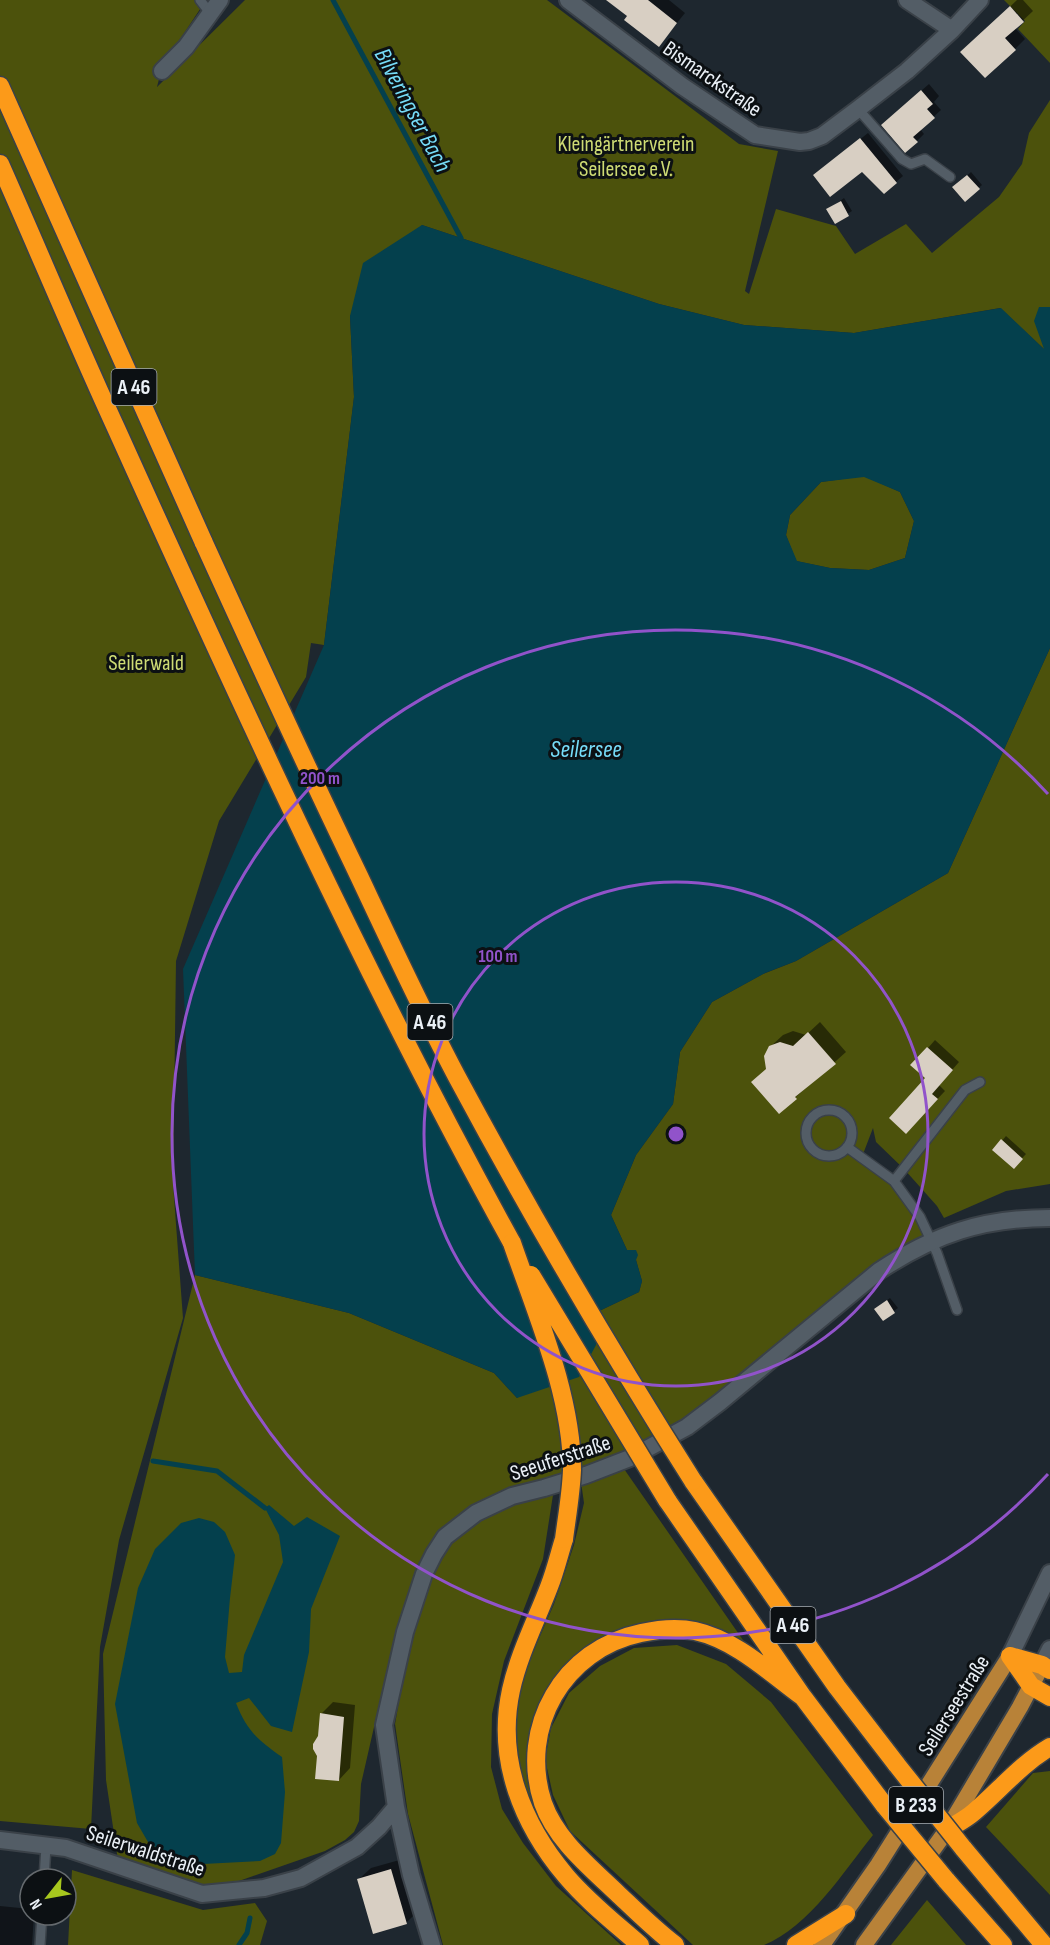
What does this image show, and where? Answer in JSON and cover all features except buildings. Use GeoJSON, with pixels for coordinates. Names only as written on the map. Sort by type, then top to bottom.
{"type":"FeatureCollection","features":[{"type":"Feature","properties":{"kind":"highway","name":"A 46"},"geometry":{"type":"LineString","coordinates":[[0,86],[306,767],[456,1076],[574,1287],[693,1481],[837,1688],[963,1848],[1043,1942]]}},
{"type":"Feature","properties":{"kind":"highway","name":"A 46"},"geometry":{"type":"LineString","coordinates":[[0,164],[173,555],[350,931],[450,1130],[512,1243],[667,1500],[803,1697],[885,1806],[1003,1945]]}},
{"type":"Feature","properties":{"kind":"highway"},"geometry":{"type":"LineString","coordinates":[[512,1243],[549,1351],[565,1411],[572,1468],[564,1539],[550,1585],[520,1657],[511,1691],[506,1729],[510,1769],[522,1809],[539,1838],[567,1877],[607,1917],[640,1945]]}},
{"type":"Feature","properties":{"kind":"highway"},"geometry":{"type":"LineString","coordinates":[[675,1945],[658,1933],[583,1861],[558,1832],[548,1813],[539,1783],[537,1757],[540,1729],[550,1701],[567,1676],[592,1652],[627,1636],[663,1628],[695,1631],[728,1642],[803,1697]]}},
{"type":"Feature","properties":{"kind":"highway"},"geometry":{"type":"LineString","coordinates":[[1010,1656],[1047,1661]]}},
{"type":"Feature","properties":{"kind":"highway"},"geometry":{"type":"LineString","coordinates":[[1010,1656],[1031,1686],[1050,1697]]}},
{"type":"Feature","properties":{"kind":"highway"},"geometry":{"type":"LineString","coordinates":[[946,1830],[973,1813],[1007,1779],[1040,1752],[1050,1747]]}},
{"type":"Feature","properties":{"kind":"highway"},"geometry":{"type":"LineString","coordinates":[[796,1945],[846,1914]]}},
{"type":"Feature","properties":{"kind":"main road","name":"Seilerseestraße"},"geometry":{"type":"LineString","coordinates":[[822,1945],[846,1914],[1010,1656]]}},
{"type":"Feature","properties":{"kind":"main road","name":"B 233"},"geometry":{"type":"LineString","coordinates":[[864,1945],[946,1830],[1047,1661]]}},
{"type":"Feature","properties":{"kind":"street","name":"Bismarckstraße"},"geometry":{"type":"LineString","coordinates":[[568,0],[682,86],[755,135],[800,142],[822,136],[858,109],[952,30],[980,0]]}},
{"type":"Feature","properties":{"kind":"street"},"geometry":{"type":"LineString","coordinates":[[907,0],[952,30]]}},
{"type":"Feature","properties":{"kind":"street"},"geometry":{"type":"LineString","coordinates":[[162,71],[186,47],[210,4]]}},
{"type":"Feature","properties":{"kind":"street","name":"Seeuferstraße"},"geometry":{"type":"LineString","coordinates":[[432,1945],[411,1875],[396,1807],[384,1725],[405,1632],[424,1574],[445,1537],[476,1513],[512,1496],[586,1475],[630,1458],[687,1426],[720,1402],[879,1271],[907,1253],[932,1240],[988,1223],[1019,1218],[1050,1218]]}},
{"type":"Feature","properties":{"kind":"street","name":"Seilerseestraße"},"geometry":{"type":"LineString","coordinates":[[1010,1656],[1050,1573]]}},
{"type":"Feature","properties":{"kind":"street","name":"Seilerwaldstraße"},"geometry":{"type":"LineString","coordinates":[[0,1840],[66,1848],[202,1894],[264,1888],[301,1878],[357,1847],[396,1807]]}},
{"type":"Feature","properties":{"kind":"lane"},"geometry":{"type":"LineString","coordinates":[[858,109],[902,159],[910,164],[925,159],[950,177]]}},
{"type":"Feature","properties":{"kind":"lane"},"geometry":{"type":"LineString","coordinates":[[894,1181],[964,1090],[980,1082]]}},
{"type":"Feature","properties":{"kind":"lane"},"geometry":{"type":"LineString","coordinates":[[830,1109],[839,1111],[846,1117],[852,1130],[852,1139],[847,1147],[838,1155],[830,1156],[815,1152],[805,1136],[806,1124],[813,1114],[830,1109]]}},
{"type":"Feature","properties":{"kind":"lane"},"geometry":{"type":"LineString","coordinates":[[847,1147],[894,1181],[920,1217],[932,1240],[957,1310]]}},
{"type":"Feature","properties":{"kind":"lane"},"geometry":{"type":"LineString","coordinates":[[45,1867],[46,1846]]}},
{"type":"Feature","properties":{"kind":"lane"},"geometry":{"type":"LineString","coordinates":[[40,1945],[41,1927]]}},
{"type":"Feature","properties":{"kind":"green space","name":"Seilerwald"},"geometry":{"type":"Polygon","coordinates":[[[0,0],[206,0],[162,67],[157,87],[245,0],[547,0],[739,144],[778,151],[745,291],[749,294],[776,209],[836,226],[855,254],[906,224],[932,253],[999,197],[1022,164],[1029,133],[1050,100],[1050,307],[1039,307],[1045,350],[1000,308],[854,333],[744,325],[659,304],[422,225],[350,316],[354,397],[324,645],[311,643],[306,677],[219,821],[176,961],[173,1184],[183,1318],[119,1540],[100,1647],[91,1829],[0,1821],[0,0]]]}},
{"type":"Feature","properties":{"kind":"green space"},"geometry":{"type":"Polygon","coordinates":[[[1004,0],[1050,0],[1050,63],[1018,29],[1025,21],[1004,0]]]}},
{"type":"Feature","properties":{"kind":"green space"},"geometry":{"type":"Polygon","coordinates":[[[864,476],[900,492],[914,521],[905,558],[869,570],[830,568],[796,561],[786,535],[790,515],[821,482],[864,476]]]}},
{"type":"Feature","properties":{"kind":"green space"},"geometry":{"type":"Polygon","coordinates":[[[1050,648],[1050,1184],[1006,1191],[944,1218],[937,1206],[904,1169],[876,1142],[873,1128],[860,1162],[889,1181],[899,1191],[929,1238],[720,1400],[631,1454],[475,1509],[421,1569],[388,1666],[361,1784],[359,1821],[354,1832],[325,1851],[202,1894],[119,1867],[106,1780],[103,1654],[195,1275],[349,1313],[494,1373],[517,1398],[597,1312],[639,1292],[642,1281],[636,1260],[627,1250],[611,1215],[636,1155],[673,1104],[680,1052],[712,1002],[763,974],[796,961],[948,873],[1050,648]]]}},
{"type":"Feature","properties":{"kind":"green space"},"geometry":{"type":"Polygon","coordinates":[[[622,1466],[752,1653],[730,1635],[629,1628],[535,1718],[526,1755],[530,1791],[544,1825],[539,1829],[523,1791],[513,1728],[523,1675],[554,1604],[574,1545],[584,1503],[581,1482],[622,1466]]]}},
{"type":"Feature","properties":{"kind":"green space"},"geometry":{"type":"Polygon","coordinates":[[[553,1495],[543,1559],[504,1661],[492,1714],[491,1767],[502,1809],[523,1843],[556,1886],[621,1945],[443,1945],[408,1814],[395,1724],[409,1643],[430,1578],[450,1544],[476,1522],[511,1505],[553,1495]]]}},
{"type":"Feature","properties":{"kind":"green space"},"geometry":{"type":"Polygon","coordinates":[[[677,1645],[726,1664],[771,1702],[873,1835],[811,1912],[780,1937],[764,1945],[693,1945],[570,1831],[553,1795],[545,1759],[551,1728],[569,1693],[600,1666],[634,1648],[677,1645]]]}},
{"type":"Feature","properties":{"kind":"green space"},"geometry":{"type":"Polygon","coordinates":[[[1050,1771],[1050,1895],[986,1827],[1033,1773],[1050,1771]]]}},
{"type":"Feature","properties":{"kind":"green space"},"geometry":{"type":"Polygon","coordinates":[[[78,1872],[203,1910],[255,1903],[267,1921],[260,1945],[68,1945],[69,1927],[78,1927],[78,1872]]]}},
{"type":"Feature","properties":{"kind":"green space"},"geometry":{"type":"Polygon","coordinates":[[[927,1900],[966,1945],[891,1945],[927,1900]]]}},
{"type":"Feature","properties":{"kind":"water","name":"Seilersee"},"geometry":{"type":"Polygon","coordinates":[[[422,225],[659,304],[744,325],[854,333],[1001,308],[1044,349],[1034,321],[1039,307],[1050,307],[1050,648],[948,873],[796,961],[765,973],[712,1002],[680,1052],[673,1104],[636,1155],[611,1215],[627,1250],[636,1250],[638,1255],[636,1260],[642,1281],[639,1292],[597,1312],[596,1345],[579,1377],[517,1398],[494,1373],[349,1313],[195,1275],[183,969],[324,645],[354,397],[350,316],[363,263],[422,225]],[[864,477],[821,482],[790,515],[786,535],[797,561],[830,568],[869,570],[905,558],[914,521],[900,492],[864,477]]]}},
{"type":"Feature","properties":{"kind":"water"},"geometry":{"type":"Polygon","coordinates":[[[269,1505],[294,1526],[307,1517],[340,1536],[311,1609],[309,1652],[292,1732],[271,1726],[249,1698],[236,1703],[244,1721],[254,1734],[282,1757],[285,1792],[281,1843],[275,1854],[260,1861],[203,1864],[167,1855],[148,1842],[137,1823],[115,1704],[138,1588],[155,1549],[181,1523],[199,1518],[214,1522],[225,1532],[235,1555],[225,1657],[229,1673],[242,1672],[244,1655],[283,1562],[279,1535],[265,1508],[269,1505]]]}},
{"type":"Feature","properties":{"kind":"waterway","name":"Bilveringser Bach"},"geometry":{"type":"LineString","coordinates":[[333,0],[461,238]]}},
{"type":"Feature","properties":{"kind":"waterway"},"geometry":{"type":"LineString","coordinates":[[153,1461],[217,1471],[265,1508]]}},
{"type":"Feature","properties":{"kind":"waterway"},"geometry":{"type":"LineString","coordinates":[[239,1945],[247,1933],[250,1918]]}},
{"type":"Feature","properties":{"kind":"park label","name":"Kleingärtnerverein Seilersee e.V."},"geometry":{"type":"Point","coordinates":[626,156]}}]}
